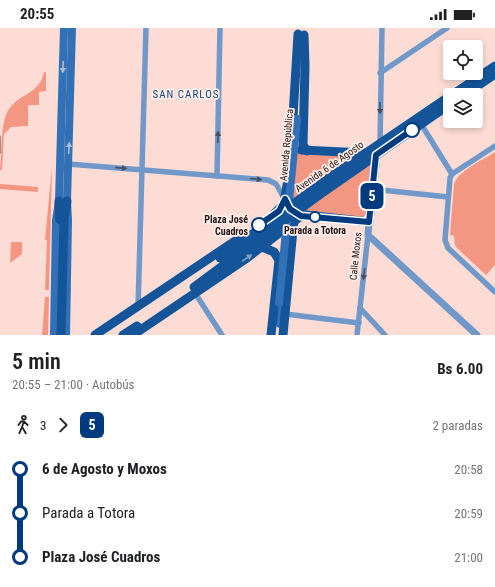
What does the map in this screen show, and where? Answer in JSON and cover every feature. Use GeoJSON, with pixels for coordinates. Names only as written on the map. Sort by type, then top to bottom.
{"type":"FeatureCollection","features":[{"type":"Feature","properties":{"kind":"main road"},"geometry":{"type":"LineString","coordinates":[[60,335],[63,201],[64,28]]}},
{"type":"Feature","properties":{"kind":"main road"},"geometry":{"type":"LineString","coordinates":[[54,335],[56,220],[63,201],[68,164],[72,28]]}},
{"type":"Feature","properties":{"kind":"main road"},"geometry":{"type":"LineString","coordinates":[[301,31],[305,66],[303,144],[307,150]]}},
{"type":"Feature","properties":{"kind":"main road","name":"Avenida República"},"geometry":{"type":"LineString","coordinates":[[275,335],[280,303],[298,120],[301,31]]}},
{"type":"Feature","properties":{"kind":"main road","name":"Avenida República"},"geometry":{"type":"LineString","coordinates":[[285,199],[291,152],[301,31]]}},
{"type":"Feature","properties":{"kind":"main road","name":"Avenida 6 de Agosto"},"geometry":{"type":"LineString","coordinates":[[463,88],[495,66]]}},
{"type":"Feature","properties":{"kind":"main road"},"geometry":{"type":"LineString","coordinates":[[474,88],[495,74]]}},
{"type":"Feature","properties":{"kind":"main road","name":"Avenida 6 de Agosto"},"geometry":{"type":"LineString","coordinates":[[123,335],[223,261],[319,185],[443,101]]}},
{"type":"Feature","properties":{"kind":"main road","name":"Avenida 6 de Agosto"},"geometry":{"type":"LineString","coordinates":[[102,335],[223,261],[443,109]]}},
{"type":"Feature","properties":{"kind":"main road"},"geometry":{"type":"LineString","coordinates":[[291,152],[307,150],[365,153]]}},
{"type":"Feature","properties":{"kind":"main road","name":"Calle Moxos"},"geometry":{"type":"LineString","coordinates":[[369,222],[376,155]]}},
{"type":"Feature","properties":{"kind":"main road"},"geometry":{"type":"LineString","coordinates":[[283,335],[298,219],[290,209],[285,199]]}},
{"type":"Feature","properties":{"kind":"main road","name":"Avenida 6 de Agosto"},"geometry":{"type":"LineString","coordinates":[[95,335],[138,308],[279,211],[285,199]]}},
{"type":"Feature","properties":{"kind":"main road"},"geometry":{"type":"LineString","coordinates":[[63,201],[68,220],[66,335]]}},
{"type":"Feature","properties":{"kind":"main road"},"geometry":{"type":"LineString","coordinates":[[279,211],[288,212],[298,219],[369,222]]}},
{"type":"Feature","properties":{"kind":"main road"},"geometry":{"type":"LineString","coordinates":[[134,335],[262,247],[298,219]]}},
{"type":"Feature","properties":{"kind":"main road"},"geometry":{"type":"LineString","coordinates":[[262,247],[274,252],[279,260],[271,335]]}},
{"type":"Feature","properties":{"kind":"main road","name":"Avenida República"},"geometry":{"type":"LineString","coordinates":[[279,335],[280,303]]}},
{"type":"Feature","properties":{"kind":"street"},"geometry":{"type":"LineString","coordinates":[[138,308],[146,28]]}},
{"type":"Feature","properties":{"kind":"street"},"geometry":{"type":"LineString","coordinates":[[217,176],[220,28]]}},
{"type":"Feature","properties":{"kind":"street"},"geometry":{"type":"LineString","coordinates":[[380,144],[380,73],[382,28]]}},
{"type":"Feature","properties":{"kind":"street"},"geometry":{"type":"LineString","coordinates":[[380,73],[446,28]]}},
{"type":"Feature","properties":{"kind":"street"},"geometry":{"type":"LineString","coordinates":[[421,124],[452,174]]}},
{"type":"Feature","properties":{"kind":"street"},"geometry":{"type":"LineString","coordinates":[[495,146],[452,174],[450,178],[448,197],[445,244],[495,292]]}},
{"type":"Feature","properties":{"kind":"street"},"geometry":{"type":"LineString","coordinates":[[68,164],[272,181],[280,189],[285,199]]}},
{"type":"Feature","properties":{"kind":"street"},"geometry":{"type":"LineString","coordinates":[[372,189],[448,197]]}},
{"type":"Feature","properties":{"kind":"street","name":"Calle Moxos"},"geometry":{"type":"LineString","coordinates":[[357,335],[369,222]]}},
{"type":"Feature","properties":{"kind":"street"},"geometry":{"type":"LineString","coordinates":[[368,235],[477,335]]}},
{"type":"Feature","properties":{"kind":"street"},"geometry":{"type":"LineString","coordinates":[[195,293],[222,335]]}},
{"type":"Feature","properties":{"kind":"street"},"geometry":{"type":"LineString","coordinates":[[360,308],[384,335]]}},
{"type":"Feature","properties":{"kind":"street"},"geometry":{"type":"LineString","coordinates":[[285,314],[359,323]]}},
{"type":"Feature","properties":{"kind":"shaded area"},"geometry":{"type":"Polygon","coordinates":[[[44,72],[46,72],[46,91],[39,92],[39,105],[28,105],[28,126],[11,127],[4,134],[2,170],[0,170],[3,130],[6,115],[13,104],[38,85],[44,72]]]}},
{"type":"Feature","properties":{"kind":"shaded area"},"geometry":{"type":"Polygon","coordinates":[[[292,152],[311,155],[355,156],[372,160],[366,215],[361,218],[295,212],[288,202],[292,152]]]}},
{"type":"Feature","properties":{"kind":"shaded area"},"geometry":{"type":"Polygon","coordinates":[[[495,152],[495,265],[486,275],[457,248],[455,245],[454,236],[450,235],[454,185],[456,180],[465,171],[495,152]]]}},
{"type":"Feature","properties":{"kind":"shaded area"},"geometry":{"type":"Polygon","coordinates":[[[52,166],[49,290],[45,290],[47,240],[45,240],[52,166]]]}},
{"type":"Feature","properties":{"kind":"shaded area"},"geometry":{"type":"Polygon","coordinates":[[[0,184],[38,187],[38,192],[0,189],[0,184]]]}},
{"type":"Feature","properties":{"kind":"shaded area"},"geometry":{"type":"Polygon","coordinates":[[[11,242],[22,242],[22,254],[10,263],[11,242]]]}},
{"type":"Feature","properties":{"kind":"shaded area"},"geometry":{"type":"Polygon","coordinates":[[[45,297],[49,297],[48,335],[42,335],[45,297]]]}},
{"type":"Feature","properties":{"kind":"tram line"},"geometry":{"type":"LineString","coordinates":[[0,136],[0,153]]}},
{"type":"Feature","properties":{"kind":"bus line","name":"5"},"geometry":{"type":"LineString","coordinates":[[259,225],[282,208],[285,199],[287,206],[293,212],[301,216],[369,222],[376,155],[412,130]]}},
{"type":"Feature","properties":{"kind":"place","name":"Parada a Totora"},"geometry":{"type":"Point","coordinates":[315,217]}},
{"type":"Feature","properties":{"kind":"place","name":"Plaza José Cuadros"},"geometry":{"type":"Point","coordinates":[259,225]}},
{"type":"Feature","properties":{"kind":"district","name":"SAN CARLOS"},"geometry":{"type":"Point","coordinates":[186,94]}}]}
